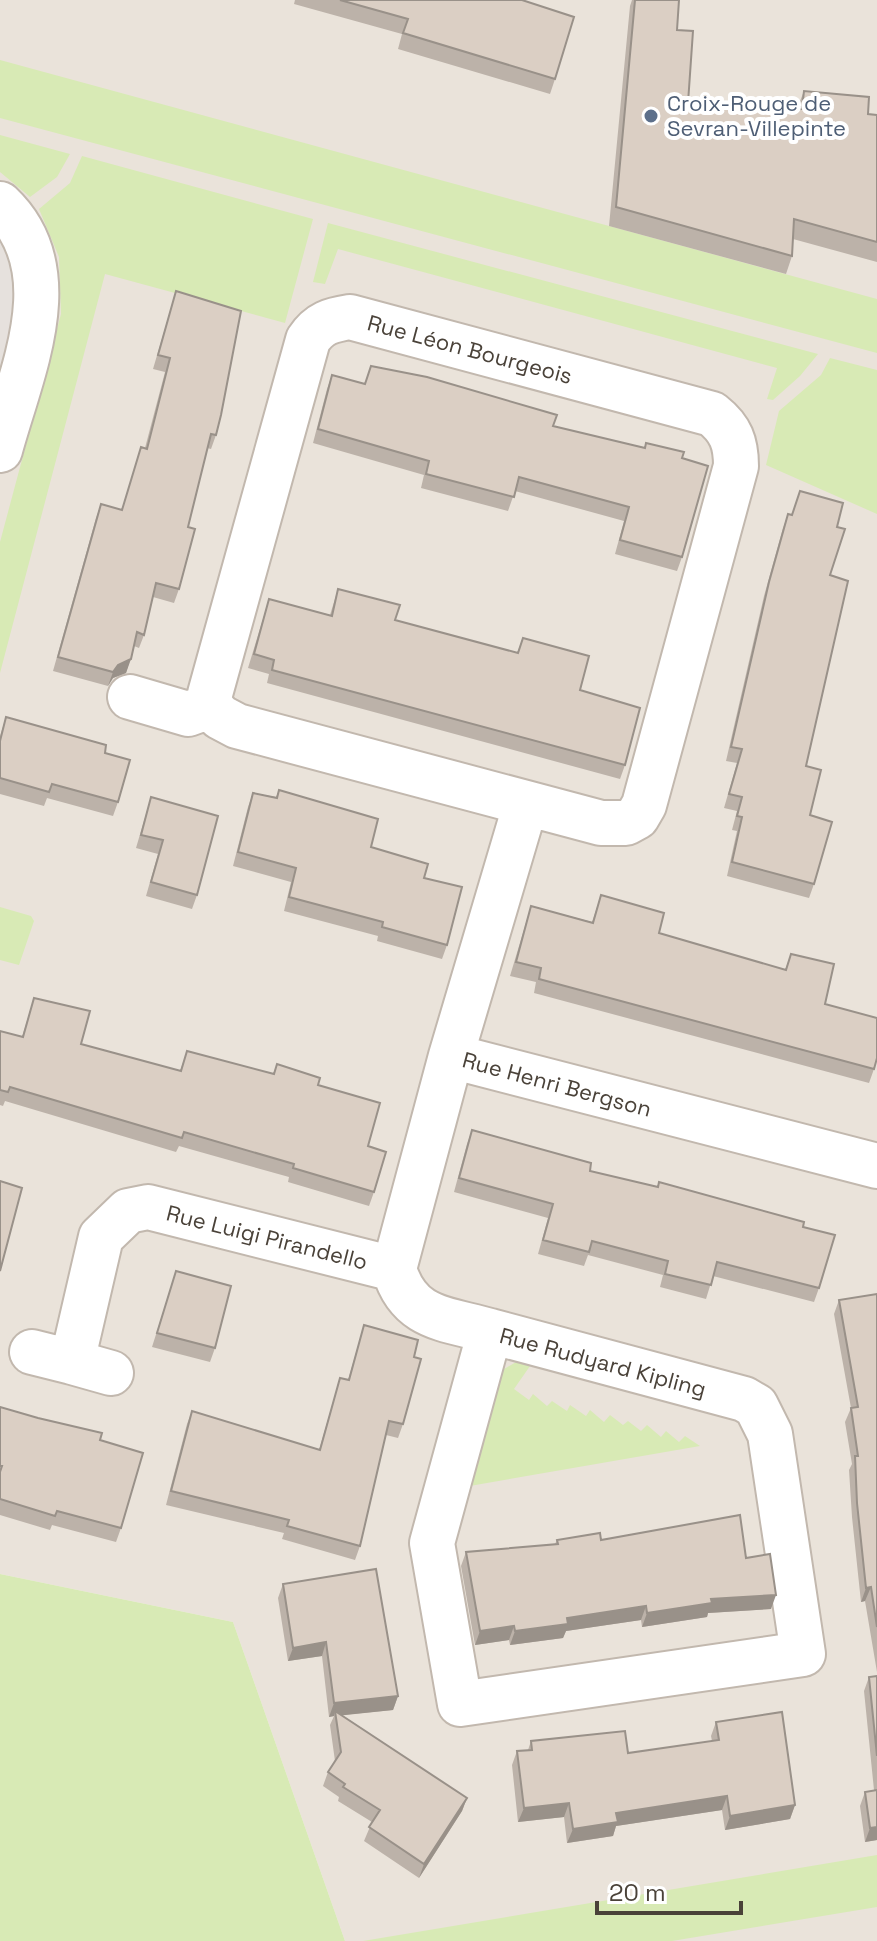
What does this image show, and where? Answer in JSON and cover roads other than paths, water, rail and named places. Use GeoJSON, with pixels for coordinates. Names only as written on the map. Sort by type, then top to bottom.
{"type":"FeatureCollection","features":[{"type":"Feature","properties":{"kind":"street"},"geometry":{"type":"LineString","coordinates":[[0,204],[15,218],[37,264],[36,317],[0,450]]}},
{"type":"Feature","properties":{"kind":"street","name":"Rue Léon Bourgeois"},"geometry":{"type":"LineString","coordinates":[[350,317],[712,414],[731,433],[736,449],[736,466],[644,805],[637,817],[613,824],[526,803],[237,726],[220,717],[210,706],[210,694],[303,355],[315,328],[329,320],[350,317]]}},
{"type":"Feature","properties":{"kind":"street"},"geometry":{"type":"LineString","coordinates":[[130,697],[188,714],[210,706]]}},
{"type":"Feature","properties":{"kind":"street"},"geometry":{"type":"LineString","coordinates":[[451,1056],[526,803]]}},
{"type":"Feature","properties":{"kind":"street","name":"Rue Henri Bergson"},"geometry":{"type":"LineString","coordinates":[[394,1269],[451,1056],[876,1167]]}},
{"type":"Feature","properties":{"kind":"street","name":"Rue Luigi Pirandello"},"geometry":{"type":"LineString","coordinates":[[71,1362],[101,1237],[112,1222],[128,1211],[148,1207],[394,1269],[410,1303],[426,1312],[490,1331]]}},
{"type":"Feature","properties":{"kind":"street","name":"Rue Rudyard Kipling"},"geometry":{"type":"LineString","coordinates":[[490,1331],[744,1399],[756,1406],[770,1434],[803,1654],[460,1704],[432,1543],[490,1331]]}},
{"type":"Feature","properties":{"kind":"place","name":"Croix-Rouge de Sevran-Villepinte"},"geometry":{"type":"Point","coordinates":[651,116]}}]}
